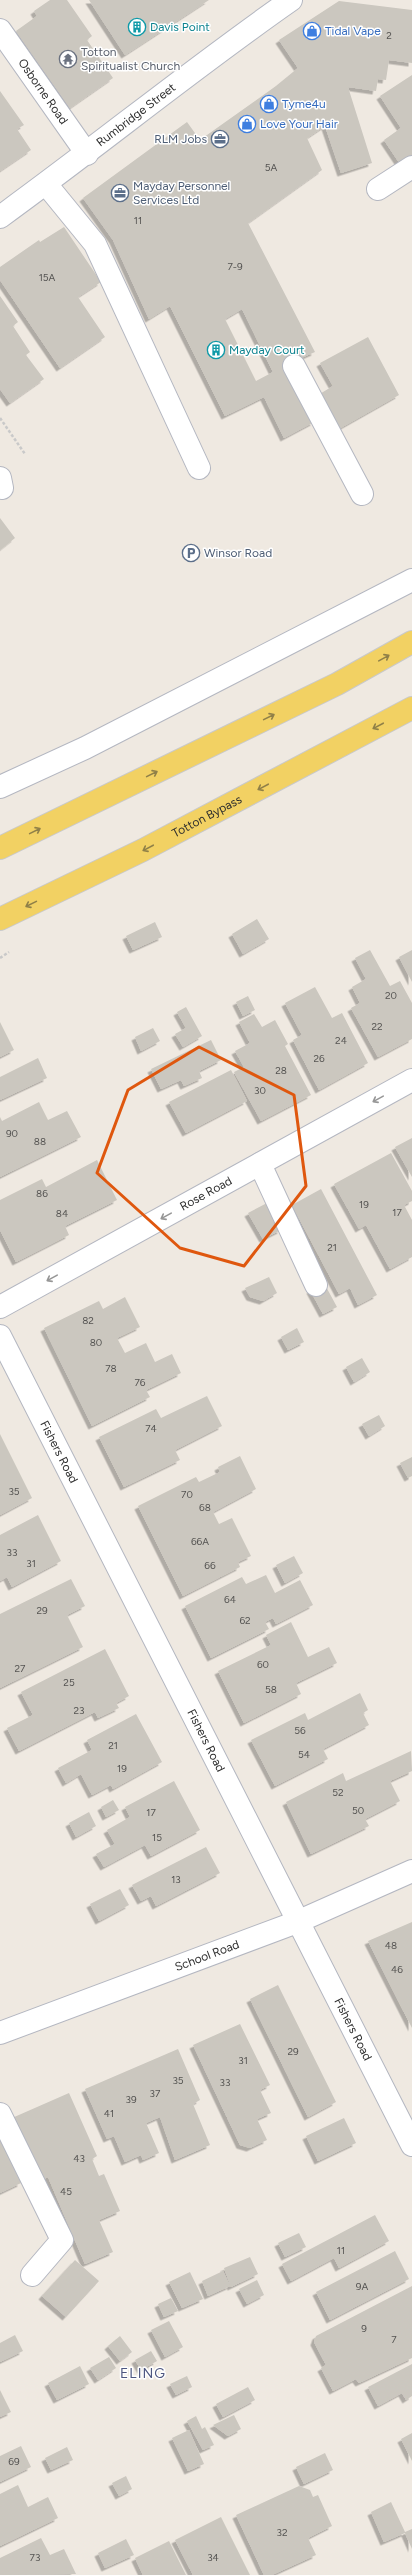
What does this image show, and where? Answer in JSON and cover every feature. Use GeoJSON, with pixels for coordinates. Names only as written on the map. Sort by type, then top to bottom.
{"type":"FeatureCollection","features":[{"type":"Feature","properties":{"kind":"main road"},"geometry":{"type":"LineString","coordinates":[[0,848],[337,684],[412,642]]}},
{"type":"Feature","properties":{"kind":"main road","name":"Totton Bypass"},"geometry":{"type":"LineString","coordinates":[[0,919],[143,850],[412,708]]}},
{"type":"Feature","properties":{"kind":"street","name":"Rumbridge Street"},"geometry":{"type":"LineString","coordinates":[[0,217],[87,154],[230,43],[291,0]]}},
{"type":"Feature","properties":{"kind":"street","name":"Osborne Road"},"geometry":{"type":"LineString","coordinates":[[0,30],[87,154]]}},
{"type":"Feature","properties":{"kind":"street"},"geometry":{"type":"LineString","coordinates":[[378,189],[412,167]]}},
{"type":"Feature","properties":{"kind":"street"},"geometry":{"type":"LineString","coordinates":[[46,184],[95,244],[199,468]]}},
{"type":"Feature","properties":{"kind":"street"},"geometry":{"type":"LineString","coordinates":[[294,366],[362,494]]}},
{"type":"Feature","properties":{"kind":"street"},"geometry":{"type":"LineString","coordinates":[[0,787],[85,748],[412,580]]}},
{"type":"Feature","properties":{"kind":"street","name":"Rose Road"},"geometry":{"type":"LineString","coordinates":[[0,1307],[412,1080]]}},
{"type":"Feature","properties":{"kind":"street"},"geometry":{"type":"LineString","coordinates":[[260,1164],[316,1285]]}},
{"type":"Feature","properties":{"kind":"street","name":"Fishers Road"},"geometry":{"type":"LineString","coordinates":[[0,1336],[297,1922],[412,2145]]}},
{"type":"Feature","properties":{"kind":"street","name":"School Road"},"geometry":{"type":"LineString","coordinates":[[0,2033],[297,1922],[412,1871]]}},
{"type":"Feature","properties":{"kind":"street"},"geometry":{"type":"LineString","coordinates":[[0,2114],[62,2240],[32,2275]]}},
{"type":"Feature","properties":{"kind":"path"},"geometry":{"type":"LineString","coordinates":[[0,418],[25,454]]}},
{"type":"Feature","properties":{"kind":"highlighted area"},"geometry":{"type":"Polygon","coordinates":[[[199,1047],[294,1095],[306,1186],[244,1266],[180,1248],[97,1173],[128,1090],[199,1047]]]}},
{"type":"Feature","properties":{"kind":"building","name":"Totton Spiritualist Church"},"geometry":{"type":"Polygon","coordinates":[[[50,0],[67,0],[92,36],[87,40],[113,78],[70,108],[16,31],[37,16],[34,11],[50,0]]]}},
{"type":"Feature","properties":{"kind":"building","name":"Davis Point"},"geometry":{"type":"Polygon","coordinates":[[[89,0],[209,0],[125,55],[89,0]]]}},
{"type":"Feature","properties":{"kind":"building"},"geometry":{"type":"Polygon","coordinates":[[[339,1],[412,10],[412,63],[389,60],[386,80],[378,79],[376,91],[348,87],[372,163],[341,173],[325,126],[307,138],[322,170],[248,223],[315,352],[285,365],[314,422],[284,438],[264,397],[225,416],[170,306],[149,319],[113,240],[83,198],[187,122],[200,140],[276,86],[298,68],[279,40],[339,1]],[[242,309],[225,319],[256,381],[273,372],[242,309]]]}},
{"type":"Feature","properties":{"kind":"building"},"geometry":{"type":"Polygon","coordinates":[[[412,75],[412,160],[402,167],[384,140],[401,128],[380,96],[412,75]]]}},
{"type":"Feature","properties":{"kind":"building"},"geometry":{"type":"Polygon","coordinates":[[[0,91],[24,125],[17,129],[31,150],[0,171],[0,91]]]}},
{"type":"Feature","properties":{"kind":"building"},"geometry":{"type":"Polygon","coordinates":[[[64,227],[101,282],[78,297],[105,337],[60,368],[0,280],[0,267],[39,240],[40,242],[64,227]]]}},
{"type":"Feature","properties":{"kind":"building"},"geometry":{"type":"Polygon","coordinates":[[[0,296],[18,322],[13,326],[30,352],[26,355],[44,379],[10,403],[0,389],[0,296]]]}},
{"type":"Feature","properties":{"kind":"building"},"geometry":{"type":"Polygon","coordinates":[[[368,337],[399,395],[337,430],[318,395],[333,386],[320,363],[368,337]]]}},
{"type":"Feature","properties":{"kind":"building"},"geometry":{"type":"Polygon","coordinates":[[[0,518],[15,538],[0,550],[0,518]]]}},
{"type":"Feature","properties":{"kind":"building"},"geometry":{"type":"Polygon","coordinates":[[[257,919],[269,939],[243,954],[232,934],[257,919]]]}},
{"type":"Feature","properties":{"kind":"building"},"geometry":{"type":"Polygon","coordinates":[[[155,922],[162,937],[133,950],[126,936],[155,922]]]}},
{"type":"Feature","properties":{"kind":"building"},"geometry":{"type":"Polygon","coordinates":[[[370,950],[390,986],[400,981],[412,1003],[412,1039],[378,1057],[351,1008],[360,1003],[352,987],[366,979],[355,958],[370,950]]]}},
{"type":"Feature","properties":{"kind":"building"},"geometry":{"type":"Polygon","coordinates":[[[412,950],[412,982],[399,957],[412,950]]]}},
{"type":"Feature","properties":{"kind":"building"},"geometry":{"type":"Polygon","coordinates":[[[315,987],[332,1018],[342,1013],[368,1063],[319,1090],[293,1040],[302,1035],[285,1003],[315,987]]]}},
{"type":"Feature","properties":{"kind":"building"},"geometry":{"type":"Polygon","coordinates":[[[248,996],[255,1010],[243,1016],[236,1002],[248,996]]]}},
{"type":"Feature","properties":{"kind":"building"},"geometry":{"type":"Polygon","coordinates":[[[186,1007],[202,1036],[183,1047],[175,1034],[186,1028],[177,1012],[186,1007]]]}},
{"type":"Feature","properties":{"kind":"building"},"geometry":{"type":"Polygon","coordinates":[[[254,1014],[262,1027],[275,1020],[288,1044],[285,1046],[311,1095],[261,1121],[234,1072],[244,1067],[235,1051],[250,1043],[239,1022],[254,1014]]]}},
{"type":"Feature","properties":{"kind":"building"},"geometry":{"type":"Polygon","coordinates":[[[0,1022],[14,1050],[0,1057],[0,1022]]]}},
{"type":"Feature","properties":{"kind":"building"},"geometry":{"type":"Polygon","coordinates":[[[153,1028],[160,1041],[141,1051],[135,1037],[153,1028]]]}},
{"type":"Feature","properties":{"kind":"building"},"geometry":{"type":"Polygon","coordinates":[[[211,1040],[221,1060],[199,1071],[202,1078],[184,1086],[181,1080],[161,1089],[151,1069],[211,1040]]]}},
{"type":"Feature","properties":{"kind":"building"},"geometry":{"type":"Polygon","coordinates":[[[38,1058],[47,1078],[0,1100],[0,1077],[38,1058]]]}},
{"type":"Feature","properties":{"kind":"building"},"geometry":{"type":"Polygon","coordinates":[[[231,1070],[247,1101],[186,1133],[169,1102],[231,1070]]]}},
{"type":"Feature","properties":{"kind":"building"},"geometry":{"type":"Polygon","coordinates":[[[39,1102],[48,1120],[67,1111],[81,1137],[0,1177],[0,1117],[2,1121],[39,1102]]]}},
{"type":"Feature","properties":{"kind":"building"},"geometry":{"type":"Polygon","coordinates":[[[412,1138],[412,1177],[395,1147],[412,1138]]]}},
{"type":"Feature","properties":{"kind":"building"},"geometry":{"type":"Polygon","coordinates":[[[391,1153],[412,1191],[412,1201],[404,1205],[412,1220],[412,1257],[390,1269],[366,1225],[359,1229],[334,1184],[391,1153]]]}},
{"type":"Feature","properties":{"kind":"building"},"geometry":{"type":"Polygon","coordinates":[[[97,1160],[117,1200],[65,1226],[69,1235],[16,1262],[0,1230],[0,1200],[42,1179],[46,1187],[97,1160]]]}},
{"type":"Feature","properties":{"kind":"building"},"geometry":{"type":"Polygon","coordinates":[[[321,1189],[377,1295],[358,1305],[350,1288],[339,1294],[292,1205],[321,1189]]]}},
{"type":"Feature","properties":{"kind":"building"},"geometry":{"type":"Polygon","coordinates":[[[267,1203],[281,1230],[263,1239],[248,1213],[267,1203]]]}},
{"type":"Feature","properties":{"kind":"building"},"geometry":{"type":"Polygon","coordinates":[[[269,1277],[277,1293],[263,1301],[250,1297],[245,1288],[269,1277]]]}},
{"type":"Feature","properties":{"kind":"building"},"geometry":{"type":"Polygon","coordinates":[[[324,1283],[337,1307],[323,1314],[310,1290],[324,1283]]]}},
{"type":"Feature","properties":{"kind":"building"},"geometry":{"type":"Polygon","coordinates":[[[125,1297],[140,1327],[117,1338],[125,1353],[146,1343],[155,1362],[172,1354],[181,1373],[146,1390],[150,1397],[92,1426],[44,1328],[99,1301],[103,1309],[125,1297]]]}},
{"type":"Feature","properties":{"kind":"building"},"geometry":{"type":"Polygon","coordinates":[[[297,1328],[304,1342],[288,1350],[281,1337],[297,1328]]]}},
{"type":"Feature","properties":{"kind":"building"},"geometry":{"type":"Polygon","coordinates":[[[362,1358],[370,1372],[354,1382],[346,1367],[362,1358]]]}},
{"type":"Feature","properties":{"kind":"building"},"geometry":{"type":"Polygon","coordinates":[[[207,1396],[222,1426],[175,1450],[180,1460],[124,1487],[99,1437],[156,1409],[161,1418],[207,1396]]]}},
{"type":"Feature","properties":{"kind":"building"},"geometry":{"type":"Polygon","coordinates":[[[379,1415],[385,1426],[369,1436],[362,1424],[379,1415]]]}},
{"type":"Feature","properties":{"kind":"building"},"geometry":{"type":"Polygon","coordinates":[[[0,1434],[32,1498],[0,1515],[0,1434]]]}},
{"type":"Feature","properties":{"kind":"building"},"geometry":{"type":"Polygon","coordinates":[[[240,1456],[256,1489],[213,1512],[219,1524],[232,1518],[251,1556],[238,1562],[240,1567],[183,1596],[138,1506],[196,1477],[199,1482],[220,1472],[218,1467],[240,1456]]]}},
{"type":"Feature","properties":{"kind":"building"},"geometry":{"type":"Polygon","coordinates":[[[412,1457],[412,1476],[408,1478],[400,1463],[412,1457]]]}},
{"type":"Feature","properties":{"kind":"building"},"geometry":{"type":"Polygon","coordinates":[[[38,1515],[61,1561],[12,1587],[7,1577],[0,1581],[0,1535],[38,1515]]]}},
{"type":"Feature","properties":{"kind":"building"},"geometry":{"type":"Polygon","coordinates":[[[294,1556],[303,1573],[285,1583],[276,1565],[294,1556]]]}},
{"type":"Feature","properties":{"kind":"building"},"geometry":{"type":"Polygon","coordinates":[[[266,1575],[275,1593],[300,1580],[313,1605],[276,1624],[273,1618],[265,1622],[269,1629],[211,1658],[185,1606],[242,1577],[246,1584],[266,1575]]]}},
{"type":"Feature","properties":{"kind":"building"},"geometry":{"type":"Polygon","coordinates":[[[71,1579],[85,1606],[67,1615],[83,1647],[0,1688],[0,1614],[71,1579]]]}},
{"type":"Feature","properties":{"kind":"building"},"geometry":{"type":"Polygon","coordinates":[[[291,1622],[308,1657],[329,1647],[337,1663],[296,1683],[301,1694],[244,1723],[218,1671],[271,1645],[266,1635],[291,1622]]]}},
{"type":"Feature","properties":{"kind":"building"},"geometry":{"type":"Polygon","coordinates":[[[105,1649],[129,1696],[116,1703],[119,1708],[98,1718],[95,1712],[19,1751],[7,1728],[33,1715],[21,1692],[105,1649]]]}},
{"type":"Feature","properties":{"kind":"building"},"geometry":{"type":"Polygon","coordinates":[[[360,1693],[368,1710],[363,1713],[369,1725],[323,1749],[328,1759],[275,1786],[251,1740],[305,1713],[308,1720],[360,1693]]]}},
{"type":"Feature","properties":{"kind":"building"},"geometry":{"type":"Polygon","coordinates":[[[136,1714],[162,1762],[113,1789],[111,1785],[92,1795],[81,1774],[66,1783],[58,1768],[92,1750],[87,1740],[136,1714]]]}},
{"type":"Feature","properties":{"kind":"building"},"geometry":{"type":"Polygon","coordinates":[[[411,1751],[412,1771],[390,1781],[400,1801],[365,1819],[369,1826],[311,1854],[286,1802],[343,1773],[346,1781],[411,1751]]]}},
{"type":"Feature","properties":{"kind":"building"},"geometry":{"type":"Polygon","coordinates":[[[174,1781],[200,1830],[151,1856],[145,1845],[104,1867],[96,1854],[115,1844],[107,1830],[130,1817],[125,1807],[174,1781]]]}},
{"type":"Feature","properties":{"kind":"building"},"geometry":{"type":"Polygon","coordinates":[[[113,1800],[119,1810],[106,1817],[101,1807],[113,1800]]]}},
{"type":"Feature","properties":{"kind":"building"},"geometry":{"type":"Polygon","coordinates":[[[89,1812],[96,1826],[76,1837],[69,1823],[89,1812]]]}},
{"type":"Feature","properties":{"kind":"building"},"geometry":{"type":"Polygon","coordinates":[[[206,1847],[220,1873],[156,1906],[151,1896],[141,1901],[132,1885],[206,1847]]]}},
{"type":"Feature","properties":{"kind":"building"},"geometry":{"type":"Polygon","coordinates":[[[120,1889],[129,1905],[99,1921],[90,1904],[120,1889]]]}},
{"type":"Feature","properties":{"kind":"building"},"geometry":{"type":"Polygon","coordinates":[[[412,1922],[412,2028],[368,1941],[412,1922]]]}},
{"type":"Feature","properties":{"kind":"building"},"geometry":{"type":"Polygon","coordinates":[[[278,1985],[336,2102],[308,2117],[250,1999],[278,1985]]]}},
{"type":"Feature","properties":{"kind":"building"},"geometry":{"type":"Polygon","coordinates":[[[240,2024],[270,2085],[260,2090],[271,2113],[257,2119],[267,2140],[250,2148],[240,2145],[193,2045],[240,2024]]]}},
{"type":"Feature","properties":{"kind":"building"},"geometry":{"type":"Polygon","coordinates":[[[178,2049],[200,2100],[193,2104],[210,2145],[175,2160],[160,2117],[146,2123],[159,2153],[143,2160],[141,2155],[125,2162],[114,2136],[107,2139],[85,2089],[178,2049]]]}},
{"type":"Feature","properties":{"kind":"building"},"geometry":{"type":"Polygon","coordinates":[[[69,2093],[97,2156],[92,2159],[99,2176],[104,2174],[120,2211],[99,2220],[113,2252],[85,2264],[48,2177],[40,2181],[12,2118],[69,2093]]]}},
{"type":"Feature","properties":{"kind":"building"},"geometry":{"type":"Polygon","coordinates":[[[344,2118],[356,2143],[318,2161],[306,2136],[344,2118]]]}},
{"type":"Feature","properties":{"kind":"building"},"geometry":{"type":"Polygon","coordinates":[[[0,2137],[21,2183],[0,2193],[0,2137]]]}},
{"type":"Feature","properties":{"kind":"building"},"geometry":{"type":"Polygon","coordinates":[[[375,2215],[389,2241],[339,2268],[334,2258],[291,2281],[282,2264],[375,2215]]]}},
{"type":"Feature","properties":{"kind":"building"},"geometry":{"type":"Polygon","coordinates":[[[299,2233],[306,2247],[285,2257],[278,2243],[299,2233]]]}},
{"type":"Feature","properties":{"kind":"building"},"geometry":{"type":"Polygon","coordinates":[[[395,2251],[409,2279],[330,2320],[316,2292],[395,2251]]]}},
{"type":"Feature","properties":{"kind":"building"},"geometry":{"type":"Polygon","coordinates":[[[250,2257],[258,2274],[231,2287],[224,2268],[250,2257]]]}},
{"type":"Feature","properties":{"kind":"building"},"geometry":{"type":"Polygon","coordinates":[[[75,2260],[99,2281],[66,2317],[42,2296],[75,2260]]]}},
{"type":"Feature","properties":{"kind":"building"},"geometry":{"type":"Polygon","coordinates":[[[223,2271],[230,2286],[208,2296],[202,2281],[223,2271]]]}},
{"type":"Feature","properties":{"kind":"building"},"geometry":{"type":"Polygon","coordinates":[[[190,2272],[203,2299],[182,2308],[169,2282],[190,2272]]]}},
{"type":"Feature","properties":{"kind":"building"},"geometry":{"type":"Polygon","coordinates":[[[257,2280],[264,2295],[247,2304],[239,2289],[257,2280]]]}},
{"type":"Feature","properties":{"kind":"building"},"geometry":{"type":"Polygon","coordinates":[[[412,2286],[412,2358],[359,2383],[356,2379],[333,2391],[321,2368],[326,2365],[314,2342],[316,2336],[412,2286]]]}},
{"type":"Feature","properties":{"kind":"building"},"geometry":{"type":"Polygon","coordinates":[[[171,2298],[178,2311],[164,2317],[158,2304],[171,2298]]]}},
{"type":"Feature","properties":{"kind":"building"},"geometry":{"type":"Polygon","coordinates":[[[169,2321],[183,2347],[165,2357],[151,2330],[169,2321]]]}},
{"type":"Feature","properties":{"kind":"building"},"geometry":{"type":"Polygon","coordinates":[[[15,2335],[23,2351],[0,2362],[0,2343],[15,2335]]]}},
{"type":"Feature","properties":{"kind":"building"},"geometry":{"type":"Polygon","coordinates":[[[120,2336],[132,2352],[120,2361],[108,2346],[120,2336]]]}},
{"type":"Feature","properties":{"kind":"building"},"geometry":{"type":"Polygon","coordinates":[[[151,2351],[157,2361],[141,2370],[135,2360],[151,2351]]]}},
{"type":"Feature","properties":{"kind":"building"},"geometry":{"type":"Polygon","coordinates":[[[109,2357],[116,2368],[98,2380],[90,2368],[109,2357]]]}},
{"type":"Feature","properties":{"kind":"building"},"geometry":{"type":"Polygon","coordinates":[[[412,2364],[412,2396],[406,2400],[402,2393],[378,2406],[368,2387],[412,2364]]]}},
{"type":"Feature","properties":{"kind":"building"},"geometry":{"type":"Polygon","coordinates":[[[80,2366],[89,2384],[57,2400],[48,2383],[80,2366]]]}},
{"type":"Feature","properties":{"kind":"building"},"geometry":{"type":"Polygon","coordinates":[[[187,2376],[192,2387],[176,2395],[170,2384],[187,2376]]]}},
{"type":"Feature","properties":{"kind":"building"},"geometry":{"type":"Polygon","coordinates":[[[248,2387],[255,2400],[223,2417],[216,2404],[248,2387]]]}},
{"type":"Feature","properties":{"kind":"building"},"geometry":{"type":"Polygon","coordinates":[[[0,2390],[11,2412],[0,2417],[0,2390]]]}},
{"type":"Feature","properties":{"kind":"building"},"geometry":{"type":"Polygon","coordinates":[[[234,2415],[241,2429],[228,2436],[213,2425],[234,2415]]]}},
{"type":"Feature","properties":{"kind":"building"},"geometry":{"type":"Polygon","coordinates":[[[196,2416],[202,2429],[205,2427],[214,2445],[203,2450],[187,2421],[196,2416]]]}},
{"type":"Feature","properties":{"kind":"building"},"geometry":{"type":"Polygon","coordinates":[[[189,2430],[204,2464],[188,2471],[172,2438],[189,2430]]]}},
{"type":"Feature","properties":{"kind":"building"},"geometry":{"type":"Polygon","coordinates":[[[412,2433],[412,2461],[401,2439],[412,2433]]]}},
{"type":"Feature","properties":{"kind":"building"},"geometry":{"type":"Polygon","coordinates":[[[21,2446],[31,2467],[0,2482],[0,2456],[21,2446]]]}},
{"type":"Feature","properties":{"kind":"building"},"geometry":{"type":"Polygon","coordinates":[[[67,2447],[73,2460],[51,2470],[45,2458],[67,2447]]]}},
{"type":"Feature","properties":{"kind":"building"},"geometry":{"type":"Polygon","coordinates":[[[325,2453],[333,2470],[304,2484],[296,2467],[325,2453]]]}},
{"type":"Feature","properties":{"kind":"building"},"geometry":{"type":"Polygon","coordinates":[[[126,2476],[132,2489],[119,2496],[112,2483],[126,2476]]]}},
{"type":"Feature","properties":{"kind":"building"},"geometry":{"type":"Polygon","coordinates":[[[18,2485],[28,2507],[48,2497],[58,2518],[0,2546],[0,2494],[18,2485]]]}},
{"type":"Feature","properties":{"kind":"building"},"geometry":{"type":"Polygon","coordinates":[[[299,2486],[310,2490],[313,2497],[318,2495],[332,2526],[308,2538],[316,2555],[272,2575],[264,2575],[236,2515],[299,2486]]]}},
{"type":"Feature","properties":{"kind":"building"},"geometry":{"type":"Polygon","coordinates":[[[391,2502],[405,2532],[412,2529],[412,2549],[405,2533],[384,2542],[371,2512],[391,2502]]]}},
{"type":"Feature","properties":{"kind":"building"},"geometry":{"type":"Polygon","coordinates":[[[221,2517],[250,2575],[193,2575],[175,2540],[221,2517]]]}},
{"type":"Feature","properties":{"kind":"building"},"geometry":{"type":"Polygon","coordinates":[[[41,2538],[50,2555],[64,2549],[76,2574],[0,2575],[0,2558],[41,2538]]]}},
{"type":"Feature","properties":{"kind":"building"},"geometry":{"type":"Polygon","coordinates":[[[126,2539],[134,2555],[105,2568],[98,2553],[126,2539]]]}},
{"type":"Feature","properties":{"kind":"building"},"geometry":{"type":"Polygon","coordinates":[[[169,2541],[186,2575],[143,2575],[135,2558],[169,2541]]]}},
{"type":"Feature","properties":{"kind":"place","name":"Davis Point"},"geometry":{"type":"Point","coordinates":[137,27]}},
{"type":"Feature","properties":{"kind":"place","name":"Tidal Vape"},"geometry":{"type":"Point","coordinates":[312,31]}},
{"type":"Feature","properties":{"kind":"place","name":"Totton Spiritualist Church"},"geometry":{"type":"Point","coordinates":[68,59]}},
{"type":"Feature","properties":{"kind":"place","name":"Tyme4u"},"geometry":{"type":"Point","coordinates":[269,104]}},
{"type":"Feature","properties":{"kind":"place","name":"Love Your Hair"},"geometry":{"type":"Point","coordinates":[247,124]}},
{"type":"Feature","properties":{"kind":"place","name":"RLM Jobs"},"geometry":{"type":"Point","coordinates":[220,139]}},
{"type":"Feature","properties":{"kind":"place","name":"Mayday Personnel Services Ltd"},"geometry":{"type":"Point","coordinates":[120,193]}},
{"type":"Feature","properties":{"kind":"place","name":"Mayday Court"},"geometry":{"type":"Point","coordinates":[216,350]}},
{"type":"Feature","properties":{"kind":"place","name":"Winsor Road"},"geometry":{"type":"Point","coordinates":[191,553]}},
{"type":"Feature","properties":{"kind":"district","name":"ELING"},"geometry":{"type":"Point","coordinates":[143,2373]}}]}
